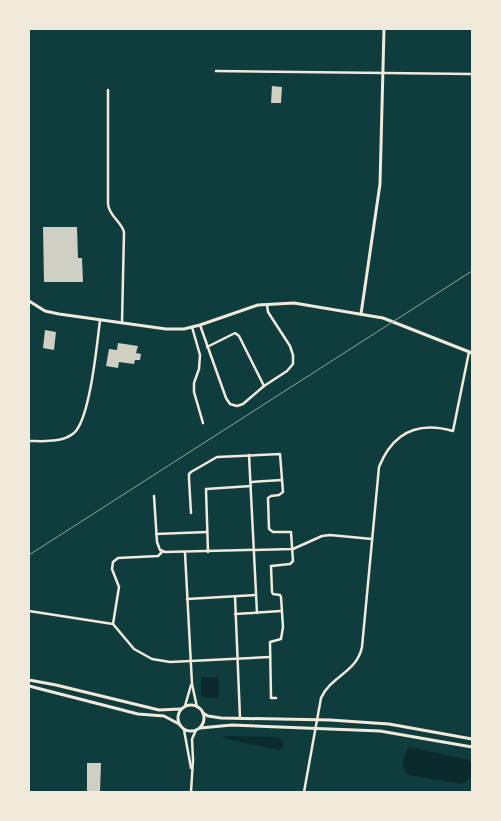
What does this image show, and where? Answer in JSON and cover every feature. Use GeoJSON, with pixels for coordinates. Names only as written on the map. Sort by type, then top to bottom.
{"type":"FeatureCollection","features":[{"type":"Feature","properties":{"kind":"main road"},"geometry":{"type":"LineString","coordinates":[[361,314],[380,184],[384,29]]}},
{"type":"Feature","properties":{"kind":"main road"},"geometry":{"type":"LineString","coordinates":[[29,301],[45,311],[156,329],[192,327],[248,308],[267,304],[294,304],[383,318],[471,353]]}},
{"type":"Feature","properties":{"kind":"main road"},"geometry":{"type":"LineString","coordinates":[[29,680],[56,684],[159,710],[183,708],[193,705],[197,706],[203,713],[216,718],[317,720],[389,724],[472,739]]}},
{"type":"Feature","properties":{"kind":"main road"},"geometry":{"type":"LineString","coordinates":[[29,686],[138,714],[164,716],[179,724],[184,730],[232,725],[380,731],[472,747]]}},
{"type":"Feature","properties":{"kind":"main road"},"geometry":{"type":"LineString","coordinates":[[179,724],[178,716],[183,708]]}},
{"type":"Feature","properties":{"kind":"main road"},"geometry":{"type":"LineString","coordinates":[[200,728],[203,722],[203,713]]}},
{"type":"Feature","properties":{"kind":"street"},"geometry":{"type":"LineString","coordinates":[[216,70],[472,74]]}},
{"type":"Feature","properties":{"kind":"street"},"geometry":{"type":"LineString","coordinates":[[108,90],[108,204],[111,214],[122,226],[124,232],[122,324]]}},
{"type":"Feature","properties":{"kind":"street"},"geometry":{"type":"LineString","coordinates":[[200,325],[226,398],[230,404],[237,406],[243,404],[264,386],[287,371],[293,364],[290,346],[268,312],[267,304]]}},
{"type":"Feature","properties":{"kind":"street"},"geometry":{"type":"LineString","coordinates":[[29,441],[63,439],[74,433],[82,423],[100,320]]}},
{"type":"Feature","properties":{"kind":"street"},"geometry":{"type":"LineString","coordinates":[[192,327],[200,356],[194,392],[203,423]]}},
{"type":"Feature","properties":{"kind":"street"},"geometry":{"type":"LineString","coordinates":[[207,346],[235,333],[239,336],[264,386]]}},
{"type":"Feature","properties":{"kind":"street"},"geometry":{"type":"LineString","coordinates":[[304,792],[321,698],[325,690],[335,680],[354,666],[361,652],[378,476],[382,458],[391,444],[404,434],[428,427],[453,430],[471,353]]}},
{"type":"Feature","properties":{"kind":"street"},"geometry":{"type":"LineString","coordinates":[[191,513],[189,474],[217,457],[280,454],[282,494],[268,498],[269,529],[273,532],[291,532],[292,563],[271,566],[272,592],[273,594],[280,595],[282,611],[282,637],[279,641],[270,642],[271,698],[276,698]]}},
{"type":"Feature","properties":{"kind":"street"},"geometry":{"type":"LineString","coordinates":[[249,455],[257,612]]}},
{"type":"Feature","properties":{"kind":"street"},"geometry":{"type":"LineString","coordinates":[[208,552],[206,489],[282,480]]}},
{"type":"Feature","properties":{"kind":"street"},"geometry":{"type":"LineString","coordinates":[[154,496],[158,547],[168,553],[292,549],[322,536],[330,535],[372,538]]}},
{"type":"Feature","properties":{"kind":"street"},"geometry":{"type":"LineString","coordinates":[[156,534],[207,532]]}},
{"type":"Feature","properties":{"kind":"street"},"geometry":{"type":"LineString","coordinates":[[113,624],[119,587],[112,569],[112,562],[118,558],[158,556],[163,551]]}},
{"type":"Feature","properties":{"kind":"street"},"geometry":{"type":"LineString","coordinates":[[185,553],[190,661],[192,684],[197,706]]}},
{"type":"Feature","properties":{"kind":"street"},"geometry":{"type":"LineString","coordinates":[[187,599],[256,595]]}},
{"type":"Feature","properties":{"kind":"street"},"geometry":{"type":"LineString","coordinates":[[235,596],[240,718]]}},
{"type":"Feature","properties":{"kind":"street"},"geometry":{"type":"LineString","coordinates":[[29,611],[113,624],[134,649],[152,659],[170,662],[270,658]]}},
{"type":"Feature","properties":{"kind":"street"},"geometry":{"type":"LineString","coordinates":[[236,614],[282,611]]}},
{"type":"Feature","properties":{"kind":"street"},"geometry":{"type":"LineString","coordinates":[[183,708],[192,684]]}},
{"type":"Feature","properties":{"kind":"street"},"geometry":{"type":"LineString","coordinates":[[184,730],[191,769],[191,792]]}},
{"type":"Feature","properties":{"kind":"street"},"geometry":{"type":"LineString","coordinates":[[191,769],[193,760],[192,739],[196,730]]}},
{"type":"Feature","properties":{"kind":"water"},"geometry":{"type":"Polygon","coordinates":[[[201,677],[219,678],[219,698],[201,697],[201,677]]]}},
{"type":"Feature","properties":{"kind":"water"},"geometry":{"type":"Polygon","coordinates":[[[222,736],[276,737],[280,738],[283,747],[279,750],[227,739],[222,736]]]}},
{"type":"Feature","properties":{"kind":"water"},"geometry":{"type":"Polygon","coordinates":[[[409,747],[469,760],[472,763],[472,777],[462,784],[408,775],[403,765],[404,757],[409,747]]]}},
{"type":"Feature","properties":{"kind":"building"},"geometry":{"type":"Polygon","coordinates":[[[272,86],[282,87],[281,103],[271,103],[272,86]]]}},
{"type":"Feature","properties":{"kind":"building"},"geometry":{"type":"Polygon","coordinates":[[[43,227],[77,227],[78,258],[82,258],[83,282],[44,282],[43,227]]]}},
{"type":"Feature","properties":{"kind":"building"},"geometry":{"type":"Polygon","coordinates":[[[45,330],[56,332],[54,350],[43,348],[45,330]]]}},
{"type":"Feature","properties":{"kind":"building"},"geometry":{"type":"Polygon","coordinates":[[[118,343],[138,346],[136,353],[141,354],[140,360],[135,360],[134,364],[119,362],[118,368],[106,366],[109,349],[117,350],[118,343]]]}},
{"type":"Feature","properties":{"kind":"building"},"geometry":{"type":"Polygon","coordinates":[[[87,763],[101,763],[100,792],[87,792],[87,763]]]}},
{"type":"Feature","properties":{"kind":"railway"},"geometry":{"type":"LineString","coordinates":[[29,555],[472,271]]}}]}
